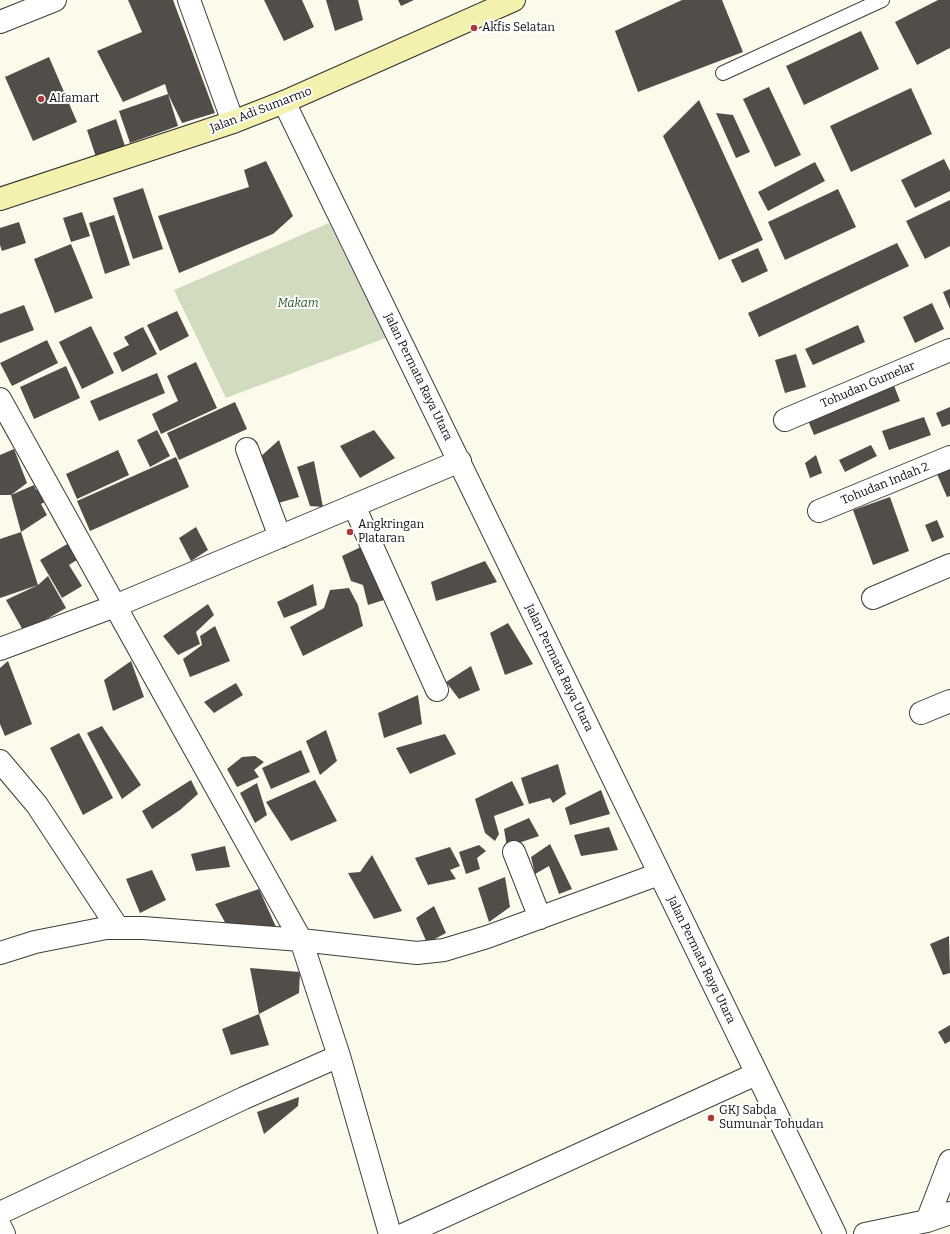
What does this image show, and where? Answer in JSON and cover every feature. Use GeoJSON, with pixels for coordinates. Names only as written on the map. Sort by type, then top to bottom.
{"type":"FeatureCollection","features":[{"type":"Feature","properties":{"kind":"main road","name":"Jalan Adi Sumarmo"},"geometry":{"type":"LineString","coordinates":[[0,199],[233,122],[284,102],[514,0]]}},
{"type":"Feature","properties":{"kind":"street"},"geometry":{"type":"LineString","coordinates":[[0,22],[55,0]]}},
{"type":"Feature","properties":{"kind":"street"},"geometry":{"type":"LineString","coordinates":[[189,0],[233,122]]}},
{"type":"Feature","properties":{"kind":"street","name":"Jalan Permata Raya Utara"},"geometry":{"type":"LineString","coordinates":[[284,102],[835,1234]]}},
{"type":"Feature","properties":{"kind":"street","name":"Tohudan Gumelar"},"geometry":{"type":"LineString","coordinates":[[785,420],[950,350]]}},
{"type":"Feature","properties":{"kind":"street"},"geometry":{"type":"LineString","coordinates":[[0,399],[301,940],[339,1056],[390,1234]]}},
{"type":"Feature","properties":{"kind":"street"},"geometry":{"type":"LineString","coordinates":[[247,449],[280,537]]}},
{"type":"Feature","properties":{"kind":"street","name":"Tohudan Indah 2"},"geometry":{"type":"LineString","coordinates":[[820,511],[950,457]]}},
{"type":"Feature","properties":{"kind":"street"},"geometry":{"type":"LineString","coordinates":[[0,649],[115,606],[460,461]]}},
{"type":"Feature","properties":{"kind":"street"},"geometry":{"type":"LineString","coordinates":[[354,506],[437,690]]}},
{"type":"Feature","properties":{"kind":"street"},"geometry":{"type":"LineString","coordinates":[[873,598],[950,565]]}},
{"type":"Feature","properties":{"kind":"street"},"geometry":{"type":"LineString","coordinates":[[921,713],[950,701]]}},
{"type":"Feature","properties":{"kind":"street"},"geometry":{"type":"LineString","coordinates":[[0,761],[37,805],[118,928]]}},
{"type":"Feature","properties":{"kind":"street"},"geometry":{"type":"LineString","coordinates":[[514,852],[540,918]]}},
{"type":"Feature","properties":{"kind":"street"},"geometry":{"type":"LineString","coordinates":[[0,953],[35,942],[106,928],[143,928],[301,940],[417,953],[444,950],[487,937],[659,874]]}},
{"type":"Feature","properties":{"kind":"street"},"geometry":{"type":"LineString","coordinates":[[0,1213],[244,1098],[339,1056]]}},
{"type":"Feature","properties":{"kind":"street"},"geometry":{"type":"LineString","coordinates":[[405,1234],[756,1074]]}},
{"type":"Feature","properties":{"kind":"street"},"geometry":{"type":"LineString","coordinates":[[921,1222],[950,1161]]}},
{"type":"Feature","properties":{"kind":"street"},"geometry":{"type":"LineString","coordinates":[[872,1233],[921,1222],[950,1213]]}},
{"type":"Feature","properties":{"kind":"street"},"geometry":{"type":"LineString","coordinates":[[0,1226],[4,1234]]}},
{"type":"Feature","properties":{"kind":"lane"},"geometry":{"type":"LineString","coordinates":[[723,73],[882,0]]}},
{"type":"Feature","properties":{"kind":"green space","name":"Makam"},"geometry":{"type":"Polygon","coordinates":[[[329,223],[386,338],[226,398],[174,290],[329,223]]]}},
{"type":"Feature","properties":{"kind":"building"},"geometry":{"type":"Polygon","coordinates":[[[128,0],[173,0],[215,113],[182,123],[168,94],[165,84],[123,102],[97,51],[142,32],[128,0]]]}},
{"type":"Feature","properties":{"kind":"building"},"geometry":{"type":"Polygon","coordinates":[[[264,0],[302,0],[314,27],[284,41],[264,0]]]}},
{"type":"Feature","properties":{"kind":"building"},"geometry":{"type":"Polygon","coordinates":[[[326,0],[358,0],[363,20],[335,31],[326,0]]]}},
{"type":"Feature","properties":{"kind":"building"},"geometry":{"type":"Polygon","coordinates":[[[398,0],[414,0],[401,6],[398,0]]]}},
{"type":"Feature","properties":{"kind":"building"},"geometry":{"type":"Polygon","coordinates":[[[682,0],[722,0],[743,52],[638,92],[615,31],[682,0]]]}},
{"type":"Feature","properties":{"kind":"building"},"geometry":{"type":"Polygon","coordinates":[[[938,0],[950,0],[950,48],[917,65],[895,22],[938,0]]]}},
{"type":"Feature","properties":{"kind":"building"},"geometry":{"type":"Polygon","coordinates":[[[861,31],[879,69],[804,105],[786,66],[861,31]]]}},
{"type":"Feature","properties":{"kind":"building","name":"Alfamart"},"geometry":{"type":"Polygon","coordinates":[[[49,57],[77,122],[33,141],[5,77],[49,57]]]}},
{"type":"Feature","properties":{"kind":"building"},"geometry":{"type":"Polygon","coordinates":[[[769,87],[801,155],[775,167],[743,99],[769,87]]]}},
{"type":"Feature","properties":{"kind":"building"},"geometry":{"type":"Polygon","coordinates":[[[911,88],[932,134],[851,172],[830,126],[911,88]]]}},
{"type":"Feature","properties":{"kind":"building"},"geometry":{"type":"Polygon","coordinates":[[[168,94],[178,126],[130,143],[119,111],[168,94]]]}},
{"type":"Feature","properties":{"kind":"building"},"geometry":{"type":"Polygon","coordinates":[[[699,100],[763,240],[719,260],[663,136],[699,100]]]}},
{"type":"Feature","properties":{"kind":"building"},"geometry":{"type":"Polygon","coordinates":[[[716,113],[733,115],[750,152],[736,158],[716,113]]]}},
{"type":"Feature","properties":{"kind":"building"},"geometry":{"type":"Polygon","coordinates":[[[116,119],[125,146],[96,157],[87,130],[116,119]]]}},
{"type":"Feature","properties":{"kind":"building"},"geometry":{"type":"Polygon","coordinates":[[[944,159],[950,171],[950,191],[915,208],[901,180],[944,159]]]}},
{"type":"Feature","properties":{"kind":"building"},"geometry":{"type":"Polygon","coordinates":[[[266,161],[293,216],[273,234],[179,273],[158,216],[249,187],[244,170],[266,161]]]}},
{"type":"Feature","properties":{"kind":"building"},"geometry":{"type":"Polygon","coordinates":[[[815,162],[825,181],[768,211],[758,192],[815,162]]]}},
{"type":"Feature","properties":{"kind":"building"},"geometry":{"type":"Polygon","coordinates":[[[143,188],[163,249],[133,259],[113,198],[143,188]]]}},
{"type":"Feature","properties":{"kind":"building"},"geometry":{"type":"Polygon","coordinates":[[[838,189],[856,227],[785,260],[768,222],[838,189]]]}},
{"type":"Feature","properties":{"kind":"building"},"geometry":{"type":"Polygon","coordinates":[[[950,200],[950,246],[925,259],[906,221],[950,200]]]}},
{"type":"Feature","properties":{"kind":"building"},"geometry":{"type":"Polygon","coordinates":[[[82,212],[90,236],[71,242],[63,218],[82,212]]]}},
{"type":"Feature","properties":{"kind":"building"},"geometry":{"type":"Polygon","coordinates":[[[114,215],[130,265],[105,274],[89,223],[114,215]]]}},
{"type":"Feature","properties":{"kind":"building"},"geometry":{"type":"Polygon","coordinates":[[[19,222],[26,243],[2,251],[0,245],[0,228],[19,222]]]}},
{"type":"Feature","properties":{"kind":"building"},"geometry":{"type":"Polygon","coordinates":[[[897,243],[909,266],[759,337],[748,313],[897,243]]]}},
{"type":"Feature","properties":{"kind":"building"},"geometry":{"type":"Polygon","coordinates":[[[71,244],[93,298],[55,313],[34,259],[71,244]]]}},
{"type":"Feature","properties":{"kind":"building"},"geometry":{"type":"Polygon","coordinates":[[[758,248],[768,271],[742,283],[731,260],[758,248]]]}},
{"type":"Feature","properties":{"kind":"building"},"geometry":{"type":"Polygon","coordinates":[[[950,289],[950,309],[943,292],[950,289]]]}},
{"type":"Feature","properties":{"kind":"building"},"geometry":{"type":"Polygon","coordinates":[[[932,303],[944,329],[915,343],[903,317],[932,303]]]}},
{"type":"Feature","properties":{"kind":"building"},"geometry":{"type":"Polygon","coordinates":[[[24,305],[34,330],[0,343],[0,314],[24,305]]]}},
{"type":"Feature","properties":{"kind":"building"},"geometry":{"type":"Polygon","coordinates":[[[177,311],[189,336],[160,351],[147,325],[177,311]]]}},
{"type":"Feature","properties":{"kind":"building"},"geometry":{"type":"Polygon","coordinates":[[[858,325],[865,342],[813,365],[805,349],[858,325]]]}},
{"type":"Feature","properties":{"kind":"building"},"geometry":{"type":"Polygon","coordinates":[[[91,326],[114,373],[82,389],[59,342],[91,326]]]}},
{"type":"Feature","properties":{"kind":"building"},"geometry":{"type":"Polygon","coordinates":[[[143,327],[157,354],[122,372],[113,353],[129,345],[124,337],[143,327]]]}},
{"type":"Feature","properties":{"kind":"building"},"geometry":{"type":"Polygon","coordinates":[[[47,340],[58,363],[12,386],[0,363],[47,340]]]}},
{"type":"Feature","properties":{"kind":"building"},"geometry":{"type":"Polygon","coordinates":[[[796,354],[806,387],[785,393],[775,360],[796,354]]]}},
{"type":"Feature","properties":{"kind":"building"},"geometry":{"type":"Polygon","coordinates":[[[196,362],[217,408],[161,434],[152,414],[178,401],[167,376],[196,362]]]}},
{"type":"Feature","properties":{"kind":"building"},"geometry":{"type":"Polygon","coordinates":[[[66,366],[80,398],[34,419],[20,387],[66,366]]]}},
{"type":"Feature","properties":{"kind":"building"},"geometry":{"type":"Polygon","coordinates":[[[157,373],[165,393],[99,421],[90,401],[157,373]]]}},
{"type":"Feature","properties":{"kind":"building"},"geometry":{"type":"Polygon","coordinates":[[[893,383],[900,401],[814,435],[807,418],[893,383]]]}},
{"type":"Feature","properties":{"kind":"building"},"geometry":{"type":"Polygon","coordinates":[[[235,402],[247,429],[179,460],[167,433],[235,402]]]}},
{"type":"Feature","properties":{"kind":"building"},"geometry":{"type":"Polygon","coordinates":[[[950,407],[950,424],[942,427],[936,413],[950,407]]]}},
{"type":"Feature","properties":{"kind":"building"},"geometry":{"type":"Polygon","coordinates":[[[924,417],[931,435],[889,450],[882,431],[924,417]]]}},
{"type":"Feature","properties":{"kind":"building"},"geometry":{"type":"Polygon","coordinates":[[[157,430],[170,456],[150,467],[137,440],[157,430]]]}},
{"type":"Feature","properties":{"kind":"building"},"geometry":{"type":"Polygon","coordinates":[[[374,430],[395,458],[360,478],[340,446],[374,430]]]}},
{"type":"Feature","properties":{"kind":"building"},"geometry":{"type":"Polygon","coordinates":[[[279,440],[299,497],[275,504],[259,458],[279,440]]]}},
{"type":"Feature","properties":{"kind":"building"},"geometry":{"type":"Polygon","coordinates":[[[871,445],[877,456],[845,472],[839,460],[871,445]]]}},
{"type":"Feature","properties":{"kind":"building"},"geometry":{"type":"Polygon","coordinates":[[[14,449],[27,483],[11,495],[0,495],[0,455],[14,449]]]}},
{"type":"Feature","properties":{"kind":"building"},"geometry":{"type":"Polygon","coordinates":[[[118,450],[129,475],[77,499],[66,474],[118,450]]]}},
{"type":"Feature","properties":{"kind":"building"},"geometry":{"type":"Polygon","coordinates":[[[816,455],[822,473],[810,478],[805,463],[816,455]]]}},
{"type":"Feature","properties":{"kind":"building"},"geometry":{"type":"Polygon","coordinates":[[[176,457],[189,487],[90,531],[77,501],[176,457]]]}},
{"type":"Feature","properties":{"kind":"building"},"geometry":{"type":"Polygon","coordinates":[[[314,461],[323,507],[310,506],[297,467],[314,461]]]}},
{"type":"Feature","properties":{"kind":"building"},"geometry":{"type":"Polygon","coordinates":[[[950,468],[950,496],[947,497],[937,474],[950,468]]]}},
{"type":"Feature","properties":{"kind":"building"},"geometry":{"type":"Polygon","coordinates":[[[34,485],[36,490],[44,486],[50,499],[41,504],[47,515],[21,532],[11,495],[34,485]]]}},
{"type":"Feature","properties":{"kind":"building"},"geometry":{"type":"Polygon","coordinates":[[[890,497],[909,551],[873,565],[853,510],[890,497]]]}},
{"type":"Feature","properties":{"kind":"building"},"geometry":{"type":"Polygon","coordinates":[[[937,520],[944,537],[932,542],[925,525],[937,520]]]}},
{"type":"Feature","properties":{"kind":"building"},"geometry":{"type":"Polygon","coordinates":[[[196,527],[208,550],[191,561],[179,538],[196,527]]]}},
{"type":"Feature","properties":{"kind":"building"},"geometry":{"type":"Polygon","coordinates":[[[21,532],[38,585],[0,598],[0,539],[21,532]]]}},
{"type":"Feature","properties":{"kind":"building"},"geometry":{"type":"Polygon","coordinates":[[[74,540],[83,556],[69,565],[82,586],[62,598],[40,560],[74,540]]]}},
{"type":"Feature","properties":{"kind":"building"},"geometry":{"type":"Polygon","coordinates":[[[365,545],[387,599],[368,605],[363,585],[351,581],[342,556],[365,545]]]}},
{"type":"Feature","properties":{"kind":"building"},"geometry":{"type":"Polygon","coordinates":[[[485,561],[497,582],[436,601],[431,582],[485,561]]]}},
{"type":"Feature","properties":{"kind":"building"},"geometry":{"type":"Polygon","coordinates":[[[48,576],[66,608],[24,632],[6,600],[38,585],[48,576]]]}},
{"type":"Feature","properties":{"kind":"building"},"geometry":{"type":"Polygon","coordinates":[[[313,584],[317,605],[284,618],[277,602],[313,584]]]}},
{"type":"Feature","properties":{"kind":"building"},"geometry":{"type":"Polygon","coordinates":[[[349,588],[358,605],[363,626],[303,656],[290,627],[324,608],[330,590],[349,588]]]}},
{"type":"Feature","properties":{"kind":"building"},"geometry":{"type":"Polygon","coordinates":[[[208,604],[214,615],[196,632],[200,644],[178,655],[163,636],[208,604]]]}},
{"type":"Feature","properties":{"kind":"building"},"geometry":{"type":"Polygon","coordinates":[[[508,623],[533,664],[505,675],[490,633],[508,623]]]}},
{"type":"Feature","properties":{"kind":"building"},"geometry":{"type":"Polygon","coordinates":[[[215,626],[230,661],[190,677],[183,659],[202,645],[200,636],[215,626]]]}},
{"type":"Feature","properties":{"kind":"building"},"geometry":{"type":"Polygon","coordinates":[[[8,661],[32,724],[5,736],[0,724],[0,668],[8,661]]]}},
{"type":"Feature","properties":{"kind":"building"},"geometry":{"type":"Polygon","coordinates":[[[131,661],[144,697],[113,711],[104,680],[131,661]]]}},
{"type":"Feature","properties":{"kind":"building"},"geometry":{"type":"Polygon","coordinates":[[[471,666],[480,690],[459,699],[446,682],[471,666]]]}},
{"type":"Feature","properties":{"kind":"building"},"geometry":{"type":"Polygon","coordinates":[[[236,683],[243,695],[214,713],[204,702],[236,683]]]}},
{"type":"Feature","properties":{"kind":"building"},"geometry":{"type":"Polygon","coordinates":[[[418,695],[422,724],[384,738],[378,713],[418,695]]]}},
{"type":"Feature","properties":{"kind":"building"},"geometry":{"type":"Polygon","coordinates":[[[102,726],[141,785],[122,799],[87,733],[102,726]]]}},
{"type":"Feature","properties":{"kind":"building"},"geometry":{"type":"Polygon","coordinates":[[[326,730],[337,761],[320,775],[306,741],[326,730]]]}},
{"type":"Feature","properties":{"kind":"building"},"geometry":{"type":"Polygon","coordinates":[[[79,733],[113,798],[83,815],[50,748],[79,733]]]}},
{"type":"Feature","properties":{"kind":"building"},"geometry":{"type":"Polygon","coordinates":[[[445,734],[456,754],[410,774],[396,748],[445,734]]]}},
{"type":"Feature","properties":{"kind":"building"},"geometry":{"type":"Polygon","coordinates":[[[301,750],[310,772],[271,789],[262,768],[301,750]]]}},
{"type":"Feature","properties":{"kind":"building"},"geometry":{"type":"Polygon","coordinates":[[[255,756],[264,762],[254,770],[259,777],[237,787],[227,769],[242,757],[255,756]]]}},
{"type":"Feature","properties":{"kind":"building"},"geometry":{"type":"Polygon","coordinates":[[[558,764],[566,794],[553,803],[550,798],[529,804],[521,778],[558,764]]]}},
{"type":"Feature","properties":{"kind":"building"},"geometry":{"type":"Polygon","coordinates":[[[191,780],[198,794],[180,810],[152,829],[142,811],[191,780]]]}},
{"type":"Feature","properties":{"kind":"building"},"geometry":{"type":"Polygon","coordinates":[[[315,780],[337,821],[291,841],[266,802],[315,780]]]}},
{"type":"Feature","properties":{"kind":"building"},"geometry":{"type":"Polygon","coordinates":[[[512,781],[524,805],[494,816],[499,834],[495,841],[485,833],[475,799],[512,781]]]}},
{"type":"Feature","properties":{"kind":"building"},"geometry":{"type":"Polygon","coordinates":[[[257,783],[267,815],[255,823],[240,793],[257,783]]]}},
{"type":"Feature","properties":{"kind":"building"},"geometry":{"type":"Polygon","coordinates":[[[601,790],[610,814],[570,825],[565,808],[601,790]]]}},
{"type":"Feature","properties":{"kind":"building"},"geometry":{"type":"Polygon","coordinates":[[[529,818],[539,836],[507,847],[504,829],[529,818]]]}},
{"type":"Feature","properties":{"kind":"building"},"geometry":{"type":"Polygon","coordinates":[[[609,827],[618,850],[581,856],[574,835],[609,827]]]}},
{"type":"Feature","properties":{"kind":"building"},"geometry":{"type":"Polygon","coordinates":[[[550,844],[572,889],[559,894],[549,866],[535,874],[531,857],[550,844]]]}},
{"type":"Feature","properties":{"kind":"building"},"geometry":{"type":"Polygon","coordinates":[[[479,845],[486,851],[477,858],[480,869],[466,874],[459,852],[479,845]]]}},
{"type":"Feature","properties":{"kind":"building"},"geometry":{"type":"Polygon","coordinates":[[[225,846],[230,867],[196,871],[191,854],[225,846]]]}},
{"type":"Feature","properties":{"kind":"building"},"geometry":{"type":"Polygon","coordinates":[[[450,847],[460,866],[450,870],[456,879],[428,885],[415,858],[450,847]]]}},
{"type":"Feature","properties":{"kind":"building"},"geometry":{"type":"Polygon","coordinates":[[[372,855],[402,911],[374,919],[348,873],[360,872],[372,855]]]}},
{"type":"Feature","properties":{"kind":"building"},"geometry":{"type":"Polygon","coordinates":[[[152,870],[166,900],[140,913],[126,879],[152,870]]]}},
{"type":"Feature","properties":{"kind":"building"},"geometry":{"type":"Polygon","coordinates":[[[505,877],[510,907],[489,922],[478,888],[505,877]]]}},
{"type":"Feature","properties":{"kind":"building"},"geometry":{"type":"Polygon","coordinates":[[[259,889],[276,927],[227,926],[215,904],[259,889]]]}},
{"type":"Feature","properties":{"kind":"building"},"geometry":{"type":"Polygon","coordinates":[[[434,906],[446,933],[427,943],[416,918],[434,906]]]}},
{"type":"Feature","properties":{"kind":"building"},"geometry":{"type":"Polygon","coordinates":[[[949,936],[950,973],[943,975],[930,944],[949,936]]]}},
{"type":"Feature","properties":{"kind":"building"},"geometry":{"type":"Polygon","coordinates":[[[250,968],[300,972],[299,993],[259,1014],[250,968]]]}},
{"type":"Feature","properties":{"kind":"building"},"geometry":{"type":"Polygon","coordinates":[[[259,1014],[269,1045],[231,1055],[222,1029],[259,1014]]]}},
{"type":"Feature","properties":{"kind":"building"},"geometry":{"type":"Polygon","coordinates":[[[950,1025],[950,1041],[945,1044],[938,1032],[950,1025]]]}},
{"type":"Feature","properties":{"kind":"building"},"geometry":{"type":"Polygon","coordinates":[[[299,1097],[298,1106],[264,1134],[257,1112],[299,1097]]]}},
{"type":"Feature","properties":{"kind":"place","name":"Akfis Selatan"},"geometry":{"type":"Point","coordinates":[474,28]}},
{"type":"Feature","properties":{"kind":"place","name":"Alfamart"},"geometry":{"type":"Point","coordinates":[41,99]}},
{"type":"Feature","properties":{"kind":"place","name":"Angkringan Plataran"},"geometry":{"type":"Point","coordinates":[350,532]}},
{"type":"Feature","properties":{"kind":"place","name":"GKJ Sabda Sumunar Tohudan"},"geometry":{"type":"Point","coordinates":[711,1118]}}]}
